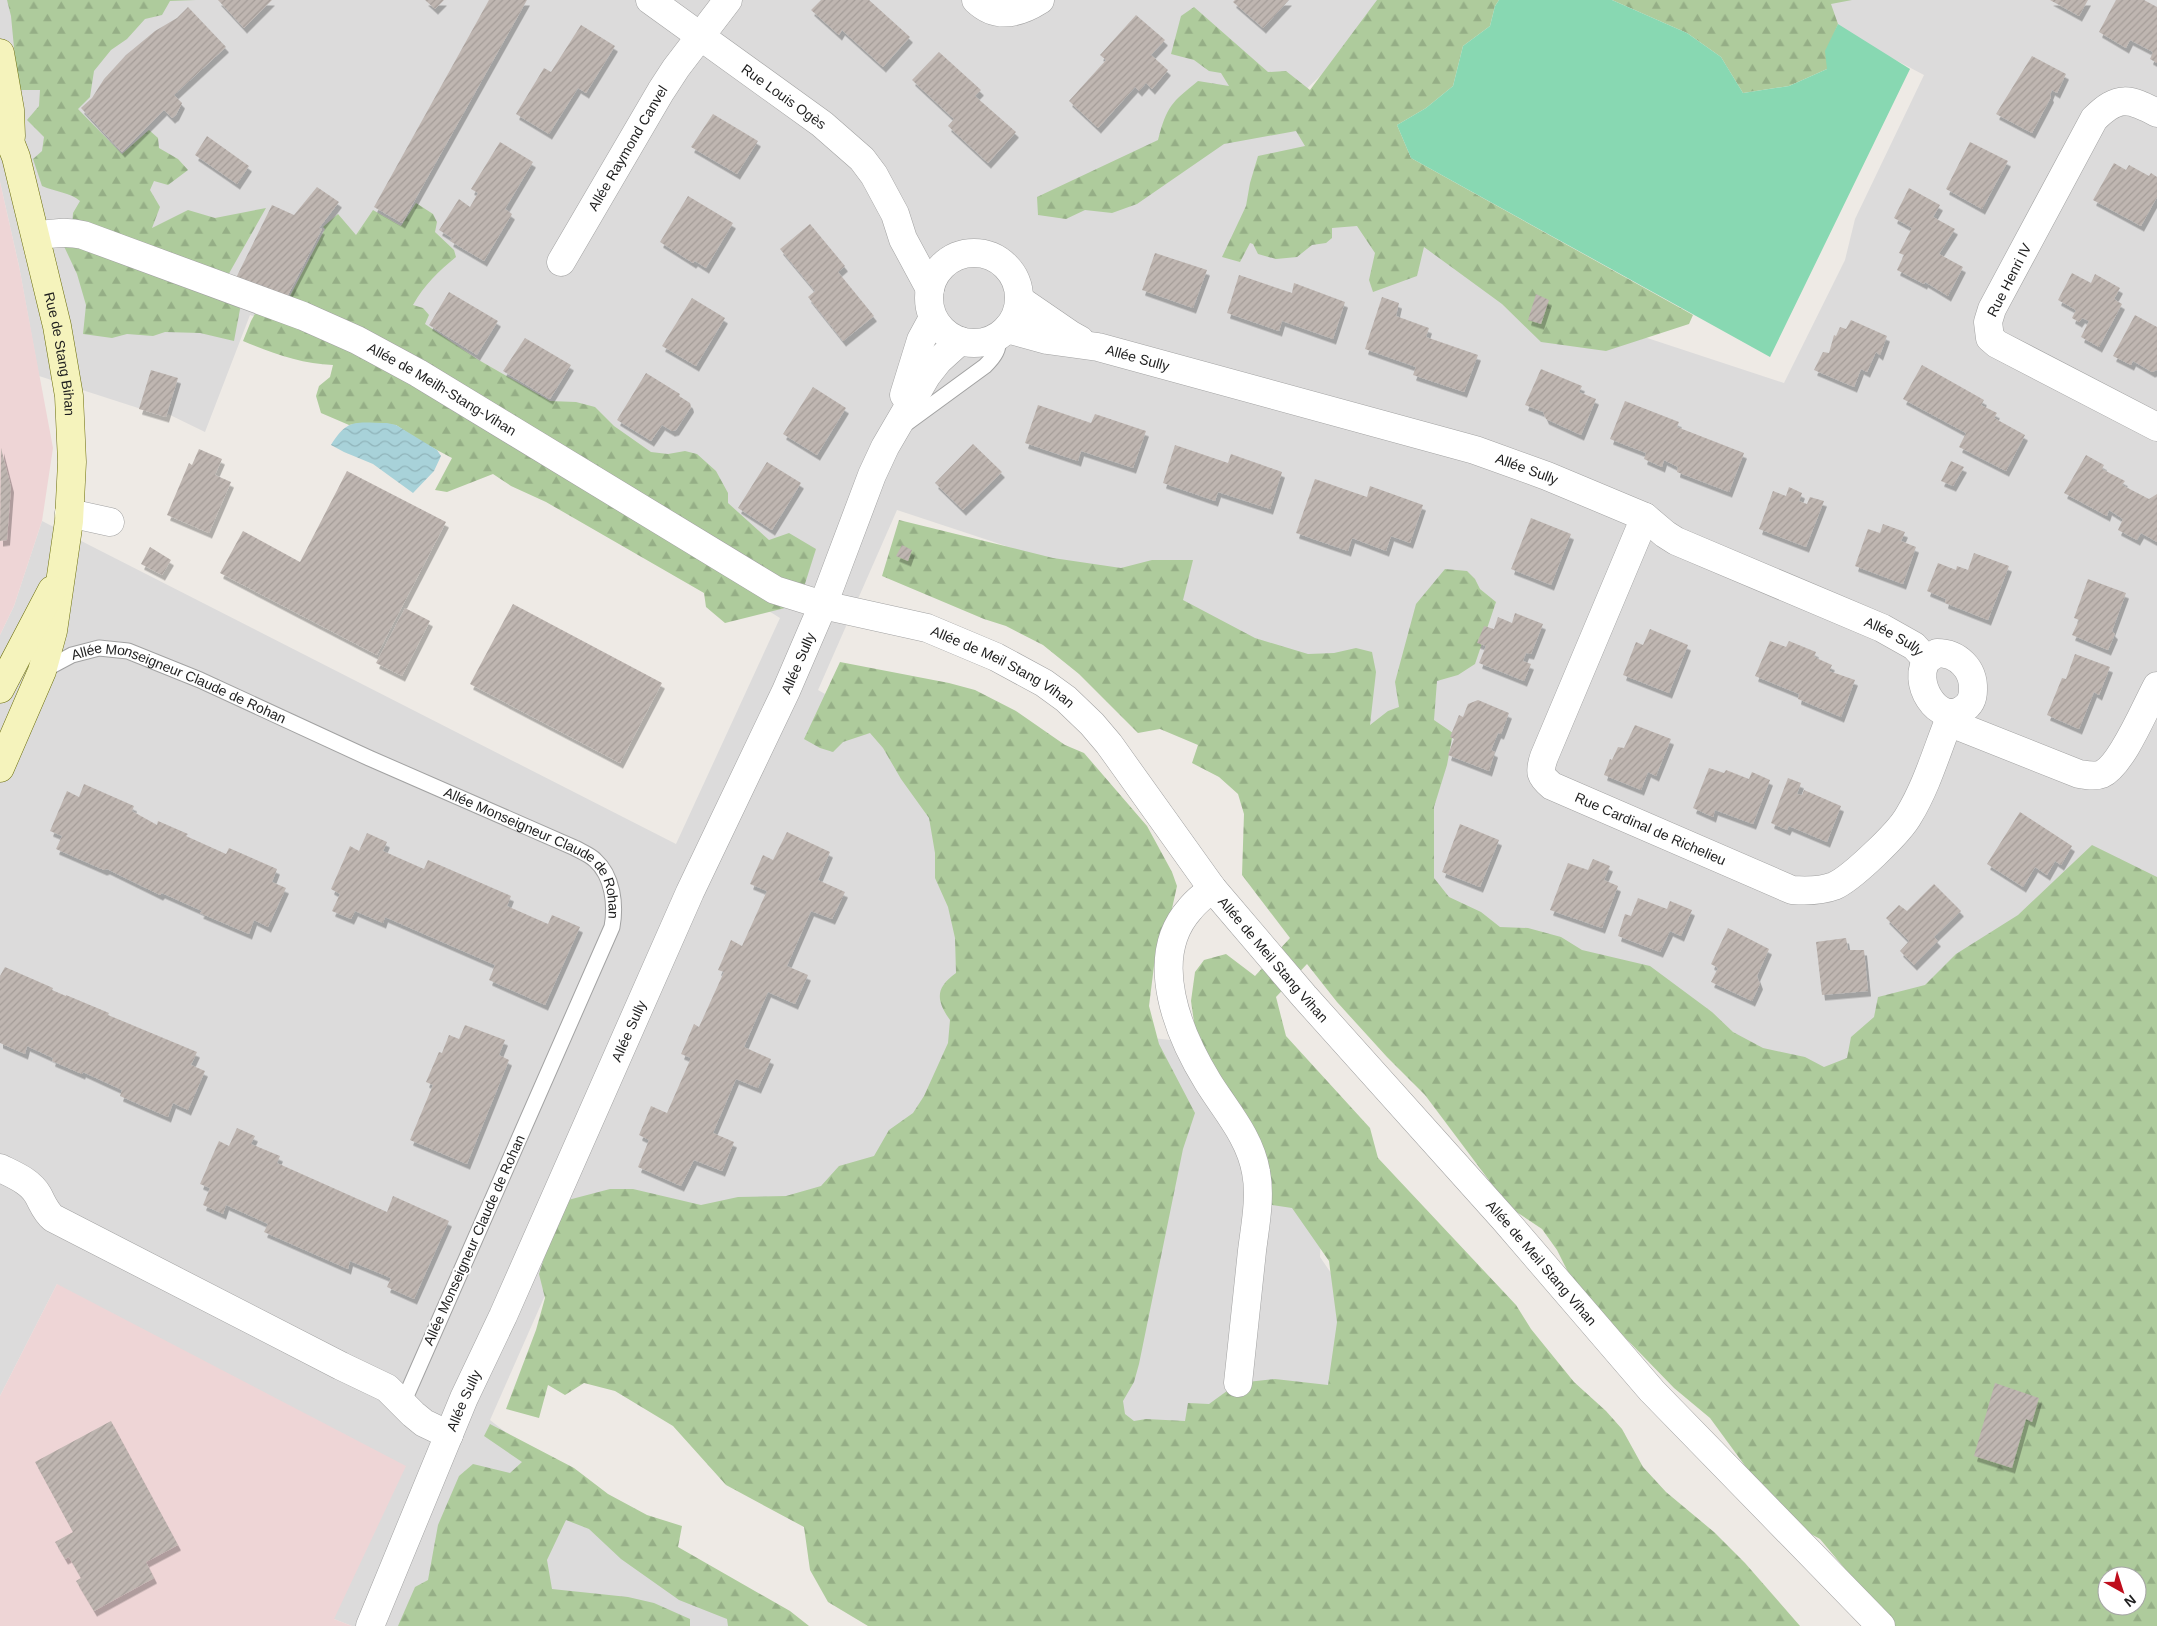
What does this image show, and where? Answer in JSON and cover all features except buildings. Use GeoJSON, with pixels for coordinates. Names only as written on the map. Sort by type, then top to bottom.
{"type":"FeatureCollection","features":[{"type":"Feature","properties":{"kind":"street","name":"Rue Louis Ogès"},"geometry":{"type":"LineString","coordinates":[[650,0],[822,124],[849,146],[874,175],[895,214],[903,239],[930,289]]}},
{"type":"Feature","properties":{"kind":"street","name":"Allée Raymond Canvel"},"geometry":{"type":"LineString","coordinates":[[561,262],[661,92],[699,36],[728,0]]}},
{"type":"Feature","properties":{"kind":"street"},"geometry":{"type":"LineString","coordinates":[[976,0],[989,10],[1001,14],[1013,13],[1028,8],[1040,0]]}},
{"type":"Feature","properties":{"kind":"street","name":"Rue de Stang Bihan"},"geometry":{"type":"LineString","coordinates":[[0,54],[10,110],[11,140]]}},
{"type":"Feature","properties":{"kind":"street","name":"Rue Henri IV"},"geometry":{"type":"LineString","coordinates":[[2157,113],[2138,103],[2126,100],[2115,102],[2094,119],[1992,309],[1988,331],[1990,338],[1997,344],[2157,427]]}},
{"type":"Feature","properties":{"kind":"street","name":"Rue de Stang Bihan"},"geometry":{"type":"LineString","coordinates":[[0,116],[11,140],[57,326],[67,378],[72,427],[69,513],[60,573],[58,602],[42,671],[0,768]]}},
{"type":"Feature","properties":{"kind":"street","name":"Rue Louis Ogès"},"geometry":{"type":"LineString","coordinates":[[895,214],[946,263]]}},
{"type":"Feature","properties":{"kind":"street","name":"Allée de Meilh-Stang-Vihan"},"geometry":{"type":"LineString","coordinates":[[36,236],[55,232],[73,232],[83,235],[303,316],[357,340],[418,373],[775,590],[823,605]]}},
{"type":"Feature","properties":{"kind":"street"},"geometry":{"type":"LineString","coordinates":[[970,253],[987,254],[1006,265],[1019,287],[1020,300],[1014,321],[1003,332],[987,342],[974,343],[960,341],[949,336],[940,328],[933,318],[929,303],[930,289],[935,274],[946,263],[957,256],[970,253]]}},
{"type":"Feature","properties":{"kind":"street","name":"Allée Sully"},"geometry":{"type":"LineString","coordinates":[[1020,300],[1071,335],[1098,347]]}},
{"type":"Feature","properties":{"kind":"street","name":"Allée Sully"},"geometry":{"type":"LineString","coordinates":[[890,437],[921,340],[933,318]]}},
{"type":"Feature","properties":{"kind":"street","name":"Allée Sully"},"geometry":{"type":"LineString","coordinates":[[1003,332],[1098,347],[1475,450],[1547,476],[1645,517],[1665,534],[1676,540],[1902,637],[1914,646],[1927,660]]}},
{"type":"Feature","properties":{"kind":"street","name":"Allée Sully"},"geometry":{"type":"LineString","coordinates":[[370,1626],[464,1398],[503,1316],[690,892],[786,691],[823,605],[869,482],[890,437],[926,376],[960,341]]}},
{"type":"Feature","properties":{"kind":"street"},"geometry":{"type":"LineString","coordinates":[[69,513],[110,522]]}},
{"type":"Feature","properties":{"kind":"street","name":"Rue Cardinal de Richelieu"},"geometry":{"type":"LineString","coordinates":[[1645,517],[1544,757],[1540,770],[1543,779],[1552,786],[1792,890],[1806,891],[1819,889],[1834,886],[1850,875],[1909,817],[1950,717]]}},
{"type":"Feature","properties":{"kind":"street","name":"Rue de Stang Bihan"},"geometry":{"type":"LineString","coordinates":[[0,689],[60,573]]}},
{"type":"Feature","properties":{"kind":"street","name":"Allée de Meil Stang Vihan"},"geometry":{"type":"LineString","coordinates":[[823,605],[927,628],[996,656],[1044,683],[1066,699],[1092,724],[1109,744],[1212,888],[1304,996],[1504,1219],[1652,1391],[1881,1626]]}},
{"type":"Feature","properties":{"kind":"street","name":"Allée Sully"},"geometry":{"type":"LineString","coordinates":[[1950,717],[1967,706],[1972,699],[1974,688],[1967,666],[1948,653],[1937,653],[1927,660],[1922,679],[1924,691],[1931,703],[1950,717],[2079,774],[2092,776],[2102,774],[2118,760],[2157,686]]}},
{"type":"Feature","properties":{"kind":"street","name":"Allée de Meil Stang Vihan"},"geometry":{"type":"LineString","coordinates":[[1212,888],[1189,910],[1179,926],[1173,941],[1169,970],[1171,995],[1183,1038],[1244,1138],[1250,1150],[1256,1173],[1257,1207],[1238,1383]]}},
{"type":"Feature","properties":{"kind":"street"},"geometry":{"type":"LineString","coordinates":[[0,1168],[29,1184],[38,1194],[44,1210],[53,1218],[341,1366],[370,1378],[387,1388],[424,1423],[449,1435]]}},
{"type":"Feature","properties":{"kind":"lane","name":"Allée Sully"},"geometry":{"type":"LineString","coordinates":[[890,437],[914,417],[985,366],[995,356],[1003,332]]}},
{"type":"Feature","properties":{"kind":"lane","name":"Allée Monseigneur Claude de Rohan"},"geometry":{"type":"LineString","coordinates":[[42,671],[72,655],[99,648],[128,652],[200,680],[369,758],[582,852],[596,861],[607,876],[613,896],[614,914],[608,939],[403,1403]]}},
{"type":"Feature","properties":{"kind":"shaded area"},"geometry":{"type":"Polygon","coordinates":[[[0,0],[1395,0],[1300,95],[1623,330],[1784,383],[1845,260],[1855,219],[1924,75],[1816,18],[1824,0],[2157,0],[2157,951],[1820,1084],[1571,1016],[1112,581],[897,510],[818,690],[892,732],[943,837],[977,1058],[865,1189],[565,1250],[490,1420],[624,1526],[778,1626],[352,1626],[334,1619],[57,1284],[0,1396],[0,635],[14,606],[42,521],[676,844],[780,618],[560,480],[306,331],[250,315],[205,432],[168,414],[166,417],[39,376],[19,266],[0,182],[0,0]]]}},
{"type":"Feature","properties":{"kind":"shaded area"},"geometry":{"type":"Polygon","coordinates":[[[0,182],[19,266],[53,448],[42,521],[14,606],[0,635],[0,182]]]}},
{"type":"Feature","properties":{"kind":"shaded area"},"geometry":{"type":"Polygon","coordinates":[[[1152,1038],[1217,1045],[1323,1187],[1320,1257],[1346,1295],[1343,1404],[1215,1427],[1103,1429],[1152,1038]]]}},
{"type":"Feature","properties":{"kind":"shaded area"},"geometry":{"type":"Polygon","coordinates":[[[57,1284],[406,1466],[334,1619],[352,1626],[0,1626],[0,1396],[57,1284]]]}},
{"type":"Feature","properties":{"kind":"green space"},"geometry":{"type":"Polygon","coordinates":[[[7,0],[196,0],[170,1],[162,15],[145,19],[127,39],[111,50],[94,71],[90,97],[78,109],[122,154],[149,130],[158,138],[159,148],[178,159],[188,170],[168,185],[154,181],[150,190],[160,207],[152,228],[188,210],[215,218],[266,208],[227,277],[241,304],[234,341],[200,333],[165,332],[153,336],[127,334],[112,338],[83,334],[86,305],[77,274],[62,242],[72,227],[73,213],[80,201],[72,196],[42,186],[33,159],[42,151],[44,137],[27,120],[39,106],[40,90],[18,90],[11,16],[7,0]]]}},
{"type":"Feature","properties":{"kind":"green space"},"geometry":{"type":"Polygon","coordinates":[[[1377,0],[1499,0],[1495,6],[1490,26],[1463,46],[1453,86],[1426,108],[1397,125],[1411,158],[1693,315],[1689,324],[1606,351],[1541,342],[1502,304],[1424,247],[1417,276],[1373,292],[1369,280],[1375,253],[1357,226],[1332,228],[1332,238],[1326,243],[1312,245],[1297,257],[1276,259],[1258,254],[1253,244],[1250,243],[1240,262],[1222,257],[1246,206],[1258,156],[1305,146],[1296,131],[1224,144],[1137,204],[1112,213],[1085,210],[1066,219],[1038,215],[1037,197],[1158,140],[1167,112],[1171,106],[1198,81],[1229,86],[1221,73],[1209,71],[1194,60],[1171,54],[1181,16],[1194,7],[1268,72],[1286,71],[1310,90],[1377,0]]]}},
{"type":"Feature","properties":{"kind":"green space"},"geometry":{"type":"Polygon","coordinates":[[[1499,0],[1612,0],[1687,33],[1721,57],[1743,93],[1789,86],[1827,69],[1825,51],[1838,24],[1910,69],[1770,357],[1411,158],[1397,125],[1426,108],[1453,86],[1463,46],[1490,26],[1495,6],[1499,0]]]}},
{"type":"Feature","properties":{"kind":"green space"},"geometry":{"type":"Polygon","coordinates":[[[1612,0],[1852,0],[1831,4],[1838,24],[1828,49],[1827,69],[1789,86],[1743,93],[1721,57],[1687,33],[1612,0]]]}},
{"type":"Feature","properties":{"kind":"green space"},"geometry":{"type":"Polygon","coordinates":[[[416,203],[433,214],[437,222],[435,232],[454,250],[456,257],[432,279],[413,305],[423,308],[429,315],[425,324],[477,359],[550,401],[576,402],[595,407],[614,426],[651,452],[668,454],[685,451],[697,454],[716,471],[728,493],[728,503],[769,540],[789,533],[816,549],[803,590],[785,608],[725,623],[706,607],[704,593],[546,502],[511,486],[493,474],[447,492],[435,490],[452,458],[420,441],[396,425],[361,423],[349,425],[321,413],[316,396],[319,386],[330,377],[333,365],[310,363],[287,357],[243,341],[256,312],[279,317],[325,229],[323,227],[338,214],[356,235],[373,210],[401,226],[416,203]]]}},
{"type":"Feature","properties":{"kind":"green space"},"geometry":{"type":"Polygon","coordinates":[[[899,520],[1053,558],[1121,568],[1152,560],[1193,560],[1183,600],[1255,638],[1308,654],[1334,653],[1356,648],[1372,652],[1376,672],[1370,725],[1388,711],[1399,707],[1395,682],[1416,604],[1445,569],[1467,571],[1475,579],[1480,589],[1496,602],[1475,664],[1458,675],[1437,681],[1434,720],[1453,733],[1447,765],[1434,807],[1434,878],[1449,897],[1481,912],[1500,927],[1528,928],[1561,937],[1582,950],[1650,966],[1712,1012],[1733,1032],[1763,1048],[1805,1057],[1824,1067],[1847,1058],[1851,1037],[1874,1017],[1878,997],[1925,985],[1956,954],[2018,915],[2092,845],[2157,877],[2157,1626],[1895,1626],[1820,1539],[1784,1519],[1710,1418],[1674,1388],[1575,1286],[1557,1250],[1542,1229],[1509,1207],[1425,1095],[1337,1002],[1307,964],[1276,997],[1286,1036],[1370,1128],[1378,1158],[1516,1305],[1531,1329],[1574,1382],[1606,1411],[1622,1429],[1643,1467],[1666,1492],[1714,1532],[1745,1563],[1800,1626],[868,1626],[828,1602],[810,1570],[804,1527],[726,1485],[673,1426],[615,1391],[584,1383],[565,1395],[548,1385],[539,1418],[506,1409],[536,1330],[545,1298],[539,1274],[547,1249],[568,1200],[610,1189],[633,1189],[701,1205],[738,1197],[786,1196],[821,1186],[839,1166],[874,1156],[889,1130],[913,1113],[924,1096],[948,1043],[950,1020],[942,1006],[940,995],[944,984],[956,973],[955,938],[948,907],[935,878],[935,853],[929,818],[901,779],[883,748],[870,733],[843,742],[833,752],[820,748],[804,739],[840,662],[949,683],[975,690],[1016,711],[1065,745],[1084,753],[1147,826],[1172,872],[1177,886],[1169,922],[1154,966],[1149,1006],[1159,1044],[1195,1113],[1183,1149],[1139,1364],[1134,1382],[1123,1401],[1125,1414],[1134,1421],[1146,1419],[1185,1421],[1188,1403],[1209,1404],[1238,1383],[1275,1379],[1328,1385],[1337,1322],[1329,1261],[1292,1208],[1272,1205],[1256,1142],[1196,1036],[1191,1001],[1195,972],[1204,960],[1226,954],[1255,976],[1290,938],[1242,875],[1244,814],[1238,794],[1219,777],[1192,763],[1198,745],[1160,729],[1138,733],[1079,674],[1043,645],[1006,626],[984,619],[882,576],[899,520]]]}},
{"type":"Feature","properties":{"kind":"green space"},"geometry":{"type":"Polygon","coordinates":[[[490,1424],[574,1468],[608,1494],[647,1515],[682,1526],[678,1547],[790,1611],[809,1626],[728,1626],[727,1619],[679,1600],[621,1559],[589,1529],[566,1520],[547,1560],[552,1589],[628,1597],[654,1603],[690,1619],[690,1626],[398,1626],[415,1587],[428,1580],[438,1525],[459,1476],[473,1464],[510,1473],[522,1462],[484,1436],[490,1424]]]}},
{"type":"Feature","properties":{"kind":"water"},"geometry":{"type":"Polygon","coordinates":[[[361,423],[396,425],[437,450],[441,456],[434,471],[413,493],[373,464],[331,445],[337,436],[348,426],[361,423]]]}}]}
